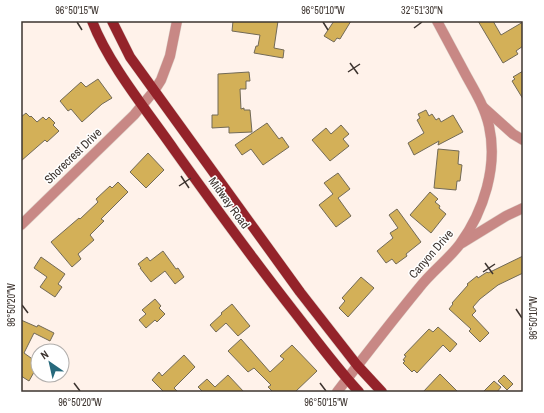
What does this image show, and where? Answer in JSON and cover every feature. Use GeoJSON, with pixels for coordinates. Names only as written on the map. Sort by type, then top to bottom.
{"type":"FeatureCollection","features":[{"type":"Feature","properties":{"kind":"main road","name":"Midway Road"},"geometry":{"type":"LineString","coordinates":[[92,21],[103,44],[121,74],[143,105],[268,278],[359,392]]}},
{"type":"Feature","properties":{"kind":"main road","name":"Midway Road"},"geometry":{"type":"LineString","coordinates":[[112,21],[130,57],[300,292],[357,365],[382,392]]}},
{"type":"Feature","properties":{"kind":"street","name":"Shorecrest Drive"},"geometry":{"type":"LineString","coordinates":[[21,225],[134,115],[154,91],[161,80],[170,56],[177,21]]}},
{"type":"Feature","properties":{"kind":"street","name":"Canyon Drive"},"geometry":{"type":"LineString","coordinates":[[347,378],[426,279],[460,244],[481,206],[490,175],[491,142],[489,126],[483,107],[437,21]]}},
{"type":"Feature","properties":{"kind":"street"},"geometry":{"type":"LineString","coordinates":[[483,107],[513,134],[523,140]]}},
{"type":"Feature","properties":{"kind":"street"},"geometry":{"type":"LineString","coordinates":[[460,244],[506,216],[523,208]]}},
{"type":"Feature","properties":{"kind":"street"},"geometry":{"type":"LineString","coordinates":[[337,392],[347,378]]}},
{"type":"Feature","properties":{"kind":"building"},"geometry":{"type":"Polygon","coordinates":[[[233,21],[278,21],[274,48],[284,50],[283,58],[254,53],[256,46],[258,46],[260,35],[232,31],[233,21]]]}},
{"type":"Feature","properties":{"kind":"building"},"geometry":{"type":"Polygon","coordinates":[[[334,21],[351,21],[340,39],[337,38],[334,42],[324,36],[334,21]]]}},
{"type":"Feature","properties":{"kind":"building"},"geometry":{"type":"Polygon","coordinates":[[[478,21],[493,21],[501,35],[523,22],[523,46],[516,51],[518,54],[503,63],[478,21]]]}},
{"type":"Feature","properties":{"kind":"building"},"geometry":{"type":"Polygon","coordinates":[[[523,71],[523,99],[512,81],[515,79],[513,77],[523,71]]]}},
{"type":"Feature","properties":{"kind":"building"},"geometry":{"type":"Polygon","coordinates":[[[249,72],[250,81],[246,81],[246,89],[240,89],[241,109],[244,108],[244,110],[250,110],[252,132],[229,133],[229,127],[212,128],[212,115],[218,115],[218,74],[249,72]]]}},
{"type":"Feature","properties":{"kind":"building"},"geometry":{"type":"Polygon","coordinates":[[[98,79],[112,98],[102,104],[82,122],[71,109],[68,111],[60,101],[81,82],[86,87],[98,79]]]}},
{"type":"Feature","properties":{"kind":"building"},"geometry":{"type":"Polygon","coordinates":[[[426,110],[429,116],[432,114],[436,120],[439,118],[441,122],[453,115],[463,132],[438,145],[439,141],[414,155],[408,143],[424,133],[417,120],[420,118],[418,114],[426,110]]]}},
{"type":"Feature","properties":{"kind":"building"},"geometry":{"type":"Polygon","coordinates":[[[26,113],[37,122],[43,117],[46,120],[49,117],[55,123],[53,125],[59,131],[47,142],[45,140],[21,161],[21,117],[26,113]]]}},
{"type":"Feature","properties":{"kind":"building"},"geometry":{"type":"Polygon","coordinates":[[[267,123],[279,139],[282,137],[289,147],[263,165],[251,149],[242,155],[235,145],[267,123]]]}},
{"type":"Feature","properties":{"kind":"building"},"geometry":{"type":"Polygon","coordinates":[[[341,125],[349,134],[343,139],[349,146],[330,161],[312,140],[326,128],[331,134],[341,125]]]}},
{"type":"Feature","properties":{"kind":"building"},"geometry":{"type":"Polygon","coordinates":[[[438,149],[459,151],[458,164],[462,165],[460,181],[457,181],[456,190],[434,188],[438,149]]]}},
{"type":"Feature","properties":{"kind":"building"},"geometry":{"type":"Polygon","coordinates":[[[148,153],[164,170],[146,188],[130,172],[148,153]]]}},
{"type":"Feature","properties":{"kind":"building"},"geometry":{"type":"Polygon","coordinates":[[[338,173],[350,189],[338,198],[351,216],[336,227],[319,205],[333,194],[324,183],[338,173]]]}},
{"type":"Feature","properties":{"kind":"building"},"geometry":{"type":"Polygon","coordinates":[[[118,182],[128,192],[101,219],[104,221],[90,235],[94,240],[78,254],[81,259],[72,267],[51,242],[79,218],[80,219],[98,202],[96,199],[110,186],[112,188],[118,182]]]}},
{"type":"Feature","properties":{"kind":"building"},"geometry":{"type":"Polygon","coordinates":[[[430,192],[438,199],[435,202],[446,214],[431,233],[410,215],[430,192]]]}},
{"type":"Feature","properties":{"kind":"building"},"geometry":{"type":"Polygon","coordinates":[[[397,209],[421,242],[406,254],[407,256],[396,264],[392,259],[386,263],[377,251],[393,238],[390,233],[398,228],[389,215],[397,209]]]}},
{"type":"Feature","properties":{"kind":"building"},"geometry":{"type":"Polygon","coordinates":[[[163,251],[184,277],[175,284],[165,271],[151,282],[138,264],[147,257],[150,261],[163,251]]]}},
{"type":"Feature","properties":{"kind":"building"},"geometry":{"type":"Polygon","coordinates":[[[523,256],[523,273],[498,285],[480,299],[473,307],[476,311],[472,315],[489,333],[480,342],[469,331],[471,329],[449,309],[453,304],[452,303],[468,285],[467,284],[477,276],[478,278],[487,272],[488,273],[523,256]]]}},
{"type":"Feature","properties":{"kind":"building"},"geometry":{"type":"Polygon","coordinates":[[[41,257],[65,274],[58,284],[62,287],[55,297],[40,287],[47,277],[34,268],[41,257]]]}},
{"type":"Feature","properties":{"kind":"building"},"geometry":{"type":"Polygon","coordinates":[[[361,277],[374,288],[348,317],[339,308],[345,301],[342,298],[361,277]]]}},
{"type":"Feature","properties":{"kind":"building"},"geometry":{"type":"Polygon","coordinates":[[[155,299],[161,306],[159,308],[165,314],[157,322],[155,320],[146,328],[139,320],[146,314],[142,310],[155,299]]]}},
{"type":"Feature","properties":{"kind":"building"},"geometry":{"type":"Polygon","coordinates":[[[232,304],[250,326],[238,336],[226,323],[216,332],[210,325],[232,304]]]}},
{"type":"Feature","properties":{"kind":"building"},"geometry":{"type":"Polygon","coordinates":[[[21,320],[37,327],[38,325],[54,333],[50,341],[34,333],[24,353],[30,357],[30,379],[29,381],[21,376],[21,320]]]}},
{"type":"Feature","properties":{"kind":"building"},"geometry":{"type":"Polygon","coordinates":[[[438,327],[457,344],[450,352],[443,345],[417,373],[414,370],[412,372],[403,363],[406,356],[404,355],[429,329],[433,332],[438,327]]]}},
{"type":"Feature","properties":{"kind":"building"},"geometry":{"type":"Polygon","coordinates":[[[241,339],[270,372],[284,359],[280,356],[292,345],[317,371],[295,392],[273,392],[268,387],[271,385],[254,368],[248,372],[228,351],[241,339]]]}},
{"type":"Feature","properties":{"kind":"building"},"geometry":{"type":"Polygon","coordinates":[[[184,355],[195,367],[174,388],[178,392],[164,392],[152,380],[159,372],[162,376],[184,355]]]}},
{"type":"Feature","properties":{"kind":"building"},"geometry":{"type":"Polygon","coordinates":[[[440,374],[458,392],[423,392],[440,374]]]}},
{"type":"Feature","properties":{"kind":"building"},"geometry":{"type":"Polygon","coordinates":[[[228,375],[244,392],[203,392],[198,387],[207,379],[215,387],[228,375]]]}},
{"type":"Feature","properties":{"kind":"building"},"geometry":{"type":"Polygon","coordinates":[[[504,375],[513,384],[507,390],[498,381],[504,375]]]}},
{"type":"Feature","properties":{"kind":"building"},"geometry":{"type":"Polygon","coordinates":[[[494,381],[501,387],[497,392],[483,392],[494,381]]]}}]}
